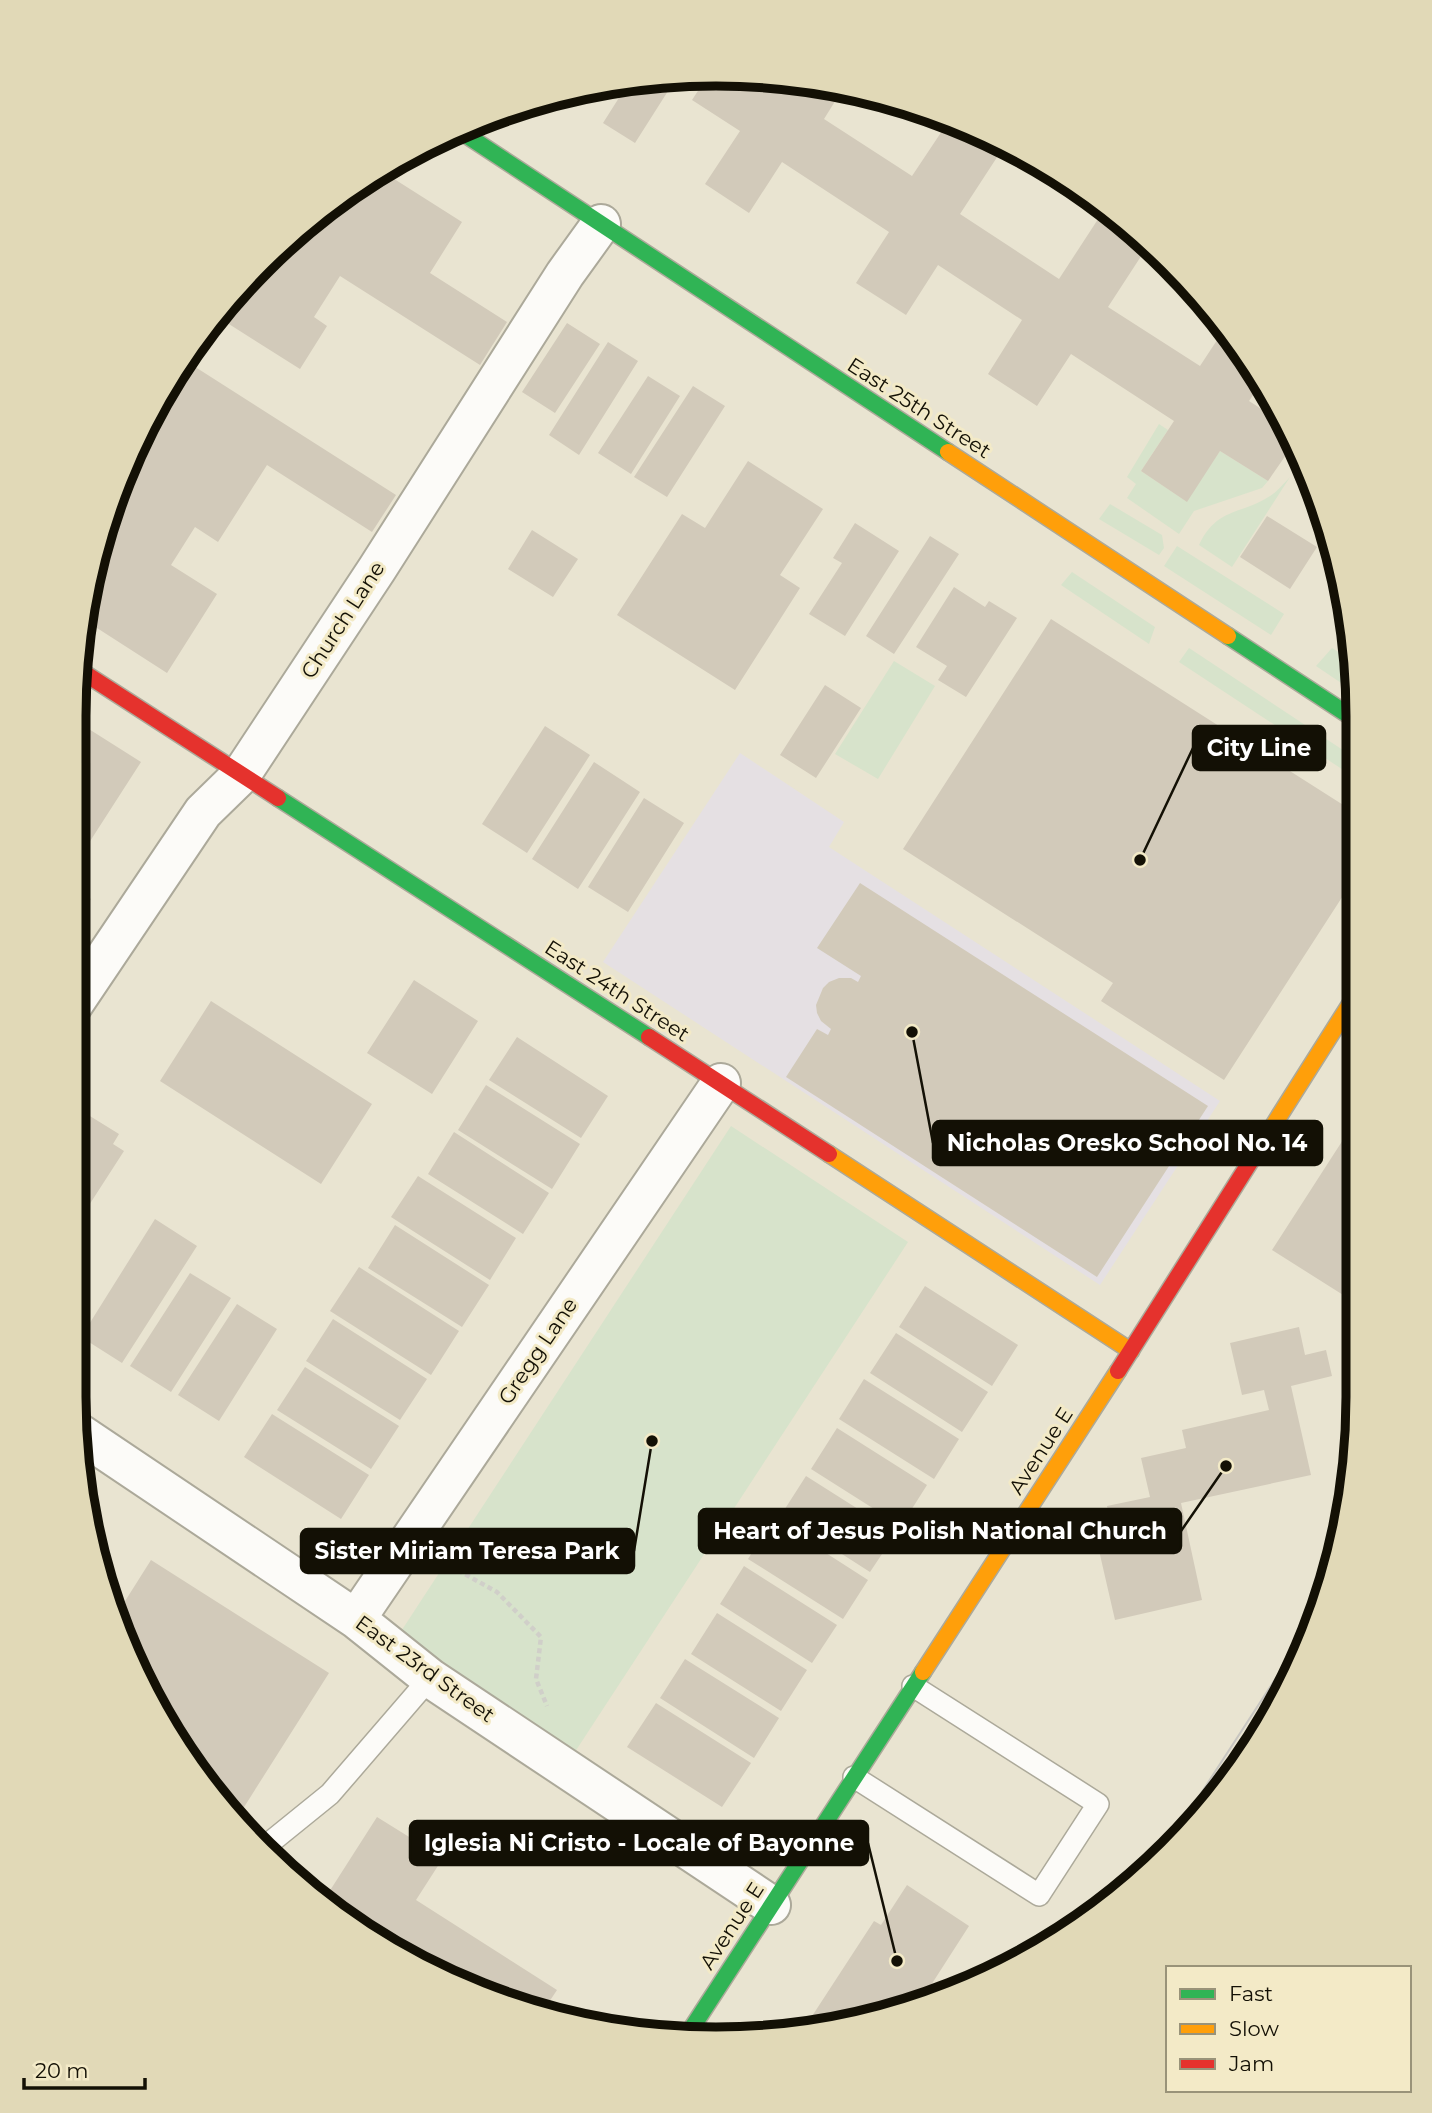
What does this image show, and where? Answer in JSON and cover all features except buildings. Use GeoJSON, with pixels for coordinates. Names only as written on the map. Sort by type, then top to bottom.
{"type":"FeatureCollection","features":[{"type":"Feature","properties":{"kind":"street","name":"East 25th Street"},"geometry":{"type":"LineString","coordinates":[[469,137],[1346,713]]}},
{"type":"Feature","properties":{"kind":"street","name":"Church Lane"},"geometry":{"type":"LineString","coordinates":[[86,987],[203,812],[241,775],[377,569],[565,274],[601,224]]}},
{"type":"Feature","properties":{"kind":"street","name":"East 24th Street"},"geometry":{"type":"LineString","coordinates":[[87,675],[1131,1351]]}},
{"type":"Feature","properties":{"kind":"street","name":"Avenue E"},"geometry":{"type":"LineString","coordinates":[[693,2026],[1131,1351],[1346,1011]]}},
{"type":"Feature","properties":{"kind":"street","name":"Gregg Lane"},"geometry":{"type":"LineString","coordinates":[[356,1619],[720,1083]]}},
{"type":"Feature","properties":{"kind":"street","name":"East 23rd Street"},"geometry":{"type":"LineString","coordinates":[[87,1438],[356,1619],[430,1678],[771,1905]]}},
{"type":"Feature","properties":{"kind":"lane"},"geometry":{"type":"LineString","coordinates":[[270,1843],[330,1794],[430,1678]]}},
{"type":"Feature","properties":{"kind":"lane"},"geometry":{"type":"LineString","coordinates":[[854,1777],[1039,1895],[1098,1804],[913,1686]]}},
{"type":"Feature","properties":{"kind":"path"},"geometry":{"type":"LineString","coordinates":[[443,1562],[497,1592],[541,1637],[537,1679],[547,1706]]}},
{"type":"Feature","properties":{"kind":"shaded area"},"geometry":{"type":"Polygon","coordinates":[[[740,753],[844,822],[829,847],[1220,1101],[1100,1285],[603,962],[740,753]]]}},
{"type":"Feature","properties":{"kind":"green space"},"geometry":{"type":"Polygon","coordinates":[[[1159,424],[1168,430],[1141,471],[1186,501],[1220,451],[1268,481],[1262,488],[1194,511],[1179,534],[1127,498],[1136,484],[1127,477],[1159,424]]]}},
{"type":"Feature","properties":{"kind":"green space"},"geometry":{"type":"Polygon","coordinates":[[[1290,477],[1232,567],[1199,545],[1206,533],[1222,518],[1270,496],[1290,477]]]}},
{"type":"Feature","properties":{"kind":"green space"},"geometry":{"type":"Polygon","coordinates":[[[1110,504],[1162,535],[1164,548],[1159,555],[1099,519],[1110,504]]]}},
{"type":"Feature","properties":{"kind":"green space"},"geometry":{"type":"Polygon","coordinates":[[[1177,546],[1284,614],[1271,635],[1164,566],[1177,546]]]}},
{"type":"Feature","properties":{"kind":"green space"},"geometry":{"type":"Polygon","coordinates":[[[1072,572],[1155,627],[1149,644],[1061,585],[1072,572]]]}},
{"type":"Feature","properties":{"kind":"green space"},"geometry":{"type":"Polygon","coordinates":[[[1189,648],[1346,752],[1346,772],[1179,662],[1189,648]]]}},
{"type":"Feature","properties":{"kind":"green space"},"geometry":{"type":"Polygon","coordinates":[[[1332,648],[1343,655],[1345,686],[1316,666],[1332,648]]]}},
{"type":"Feature","properties":{"kind":"green space"},"geometry":{"type":"Polygon","coordinates":[[[894,661],[935,686],[878,779],[835,754],[894,661]]]}},
{"type":"Feature","properties":{"kind":"green space"},"geometry":{"type":"Polygon","coordinates":[[[731,1126],[908,1242],[571,1758],[396,1639],[731,1126]]]}},
{"type":"Feature","properties":{"kind":"tram line"},"geometry":{"type":"LineString","coordinates":[[1184,1819],[1289,1657]]}},
{"type":"Feature","properties":{"kind":"traffic: fast"},"geometry":{"type":"LineString","coordinates":[[469,137],[948,452]]}},
{"type":"Feature","properties":{"kind":"traffic: fast"},"geometry":{"type":"LineString","coordinates":[[1228,636],[1346,713]]}},
{"type":"Feature","properties":{"kind":"traffic: fast"},"geometry":{"type":"LineString","coordinates":[[278,798],[649,1037]]}},
{"type":"Feature","properties":{"kind":"traffic: fast"},"geometry":{"type":"LineString","coordinates":[[693,2026],[923,1672]]}},
{"type":"Feature","properties":{"kind":"traffic: slow"},"geometry":{"type":"LineString","coordinates":[[948,452],[1228,636]]}},
{"type":"Feature","properties":{"kind":"traffic: slow"},"geometry":{"type":"LineString","coordinates":[[1259,1148],[1346,1011]]}},
{"type":"Feature","properties":{"kind":"traffic: slow"},"geometry":{"type":"LineString","coordinates":[[829,1154],[1131,1351]]}},
{"type":"Feature","properties":{"kind":"traffic: slow"},"geometry":{"type":"LineString","coordinates":[[923,1672],[1118,1371]]}},
{"type":"Feature","properties":{"kind":"traffic: jam"},"geometry":{"type":"LineString","coordinates":[[87,675],[278,798]]}},
{"type":"Feature","properties":{"kind":"traffic: jam"},"geometry":{"type":"LineString","coordinates":[[649,1037],[829,1154]]}},
{"type":"Feature","properties":{"kind":"traffic: jam"},"geometry":{"type":"LineString","coordinates":[[1118,1371],[1259,1148]]}},
{"type":"Feature","properties":{"kind":"place","name":"City Line"},"geometry":{"type":"Point","coordinates":[1140,860]}},
{"type":"Feature","properties":{"kind":"place","name":"Nicholas Oresko School No. 14"},"geometry":{"type":"Point","coordinates":[912,1032]}},
{"type":"Feature","properties":{"kind":"place","name":"Sister Miriam Teresa Park"},"geometry":{"type":"Point","coordinates":[652,1441]}},
{"type":"Feature","properties":{"kind":"place","name":"Heart of Jesus Polish National Church"},"geometry":{"type":"Point","coordinates":[1226,1466]}},
{"type":"Feature","properties":{"kind":"place","name":"Iglesia Ni Cristo - Locale of Bayonne"},"geometry":{"type":"Point","coordinates":[897,1961]}}]}
